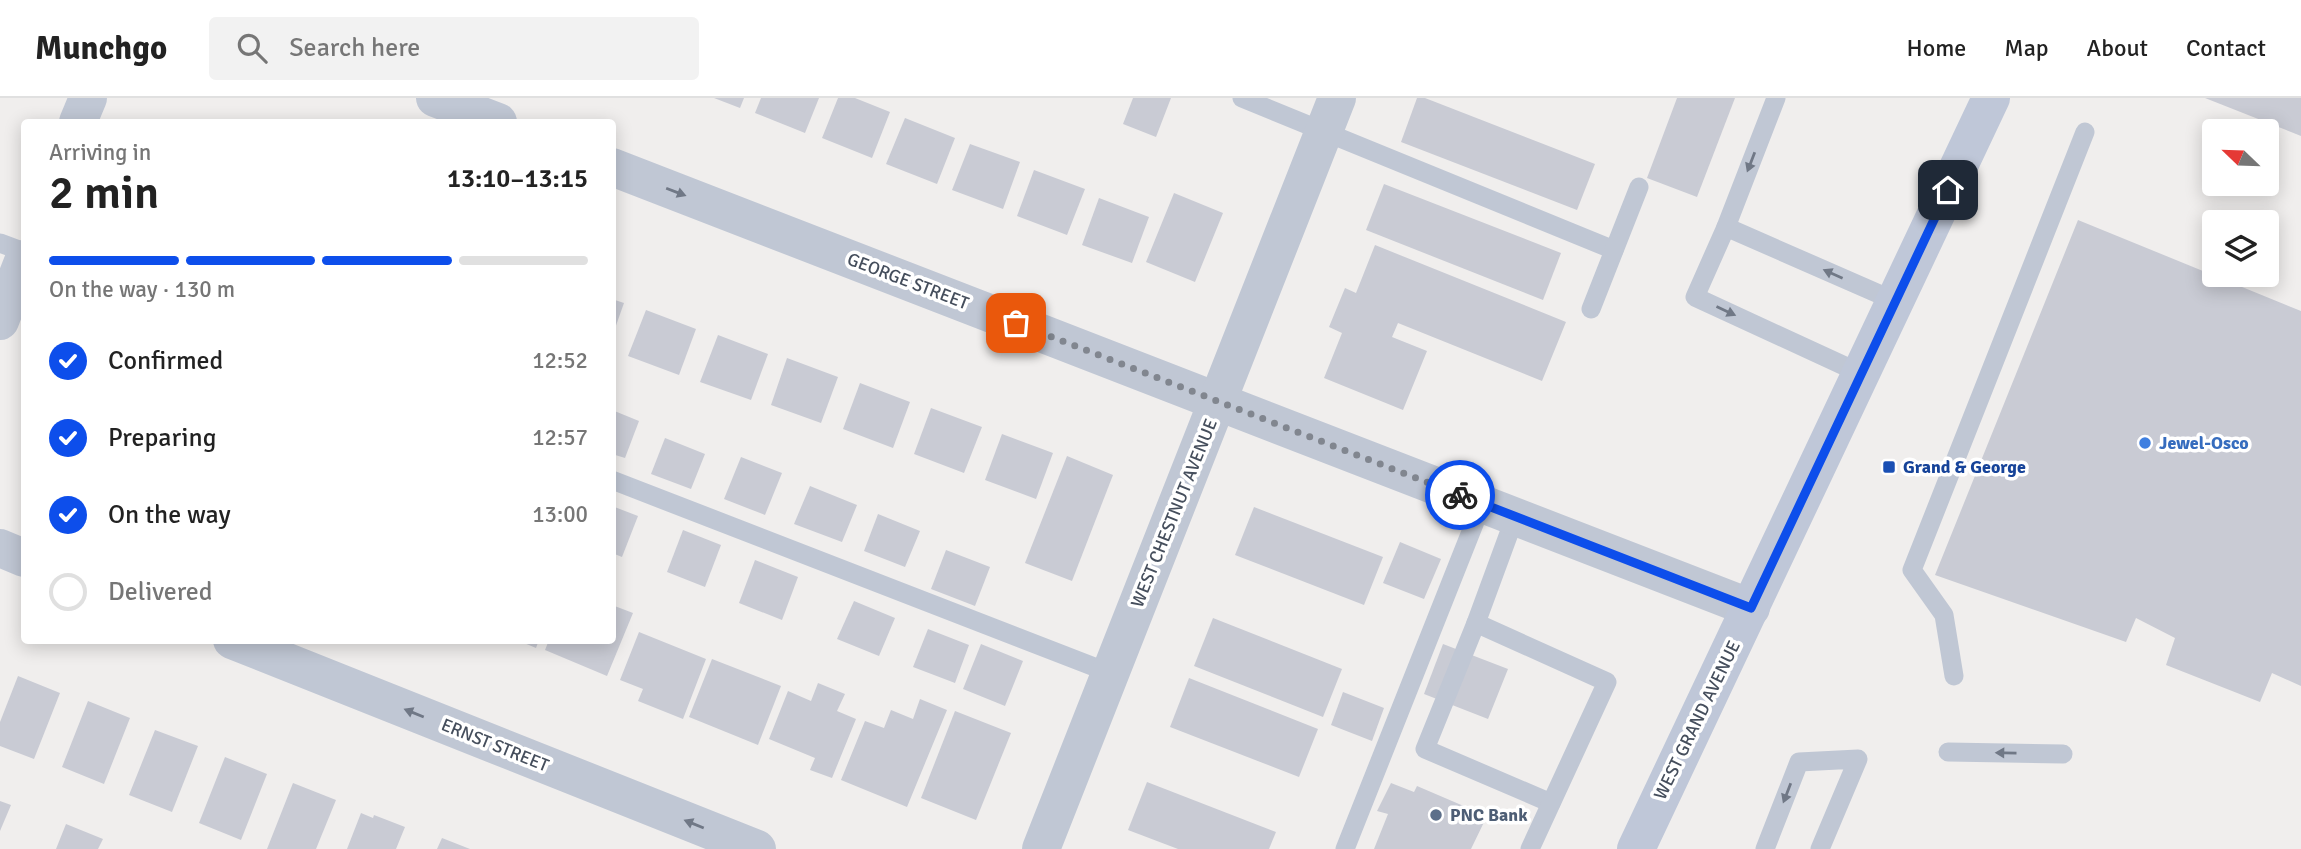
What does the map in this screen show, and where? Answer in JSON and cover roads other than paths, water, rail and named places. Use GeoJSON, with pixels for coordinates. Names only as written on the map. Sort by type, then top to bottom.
{"type":"FeatureCollection","features":[{"type":"Feature","properties":{"kind":"main road","name":"WEST GRAND AVENUE"},"geometry":{"type":"LineString","coordinates":[[1636,849],[1991,98]]}},
{"type":"Feature","properties":{"kind":"street"},"geometry":{"type":"LineString","coordinates":[[79,119],[88,98]]}},
{"type":"Feature","properties":{"kind":"street"},"geometry":{"type":"LineString","coordinates":[[435,98],[490,119]]}},
{"type":"Feature","properties":{"kind":"street","name":"WEST CHESTNUT AVENUE"},"geometry":{"type":"LineString","coordinates":[[1041,849],[1331,114]]}},
{"type":"Feature","properties":{"kind":"street","name":"GEORGE STREET"},"geometry":{"type":"LineString","coordinates":[[616,169],[1751,608]]}},
{"type":"Feature","properties":{"kind":"street"},"geometry":{"type":"LineString","coordinates":[[0,321],[21,267]]}},
{"type":"Feature","properties":{"kind":"street"},"geometry":{"type":"LineString","coordinates":[[0,548],[21,557]]}},
{"type":"Feature","properties":{"kind":"street","name":"ERNST STREET"},"geometry":{"type":"LineString","coordinates":[[242,644],[757,849]]}},
{"type":"Feature","properties":{"kind":"lane"},"geometry":{"type":"LineString","coordinates":[[1242,98],[1331,114],[1614,250]]}},
{"type":"Feature","properties":{"kind":"lane"},"geometry":{"type":"LineString","coordinates":[[1776,98],[1695,297],[1862,374]]}},
{"type":"Feature","properties":{"kind":"lane"},"geometry":{"type":"LineString","coordinates":[[1954,676],[1944,615],[1912,570],[2085,132]]}},
{"type":"Feature","properties":{"kind":"lane"},"geometry":{"type":"LineString","coordinates":[[1591,309],[1639,187]]}},
{"type":"Feature","properties":{"kind":"lane"},"geometry":{"type":"LineString","coordinates":[[1726,226],[1895,301]]}},
{"type":"Feature","properties":{"kind":"lane"},"geometry":{"type":"LineString","coordinates":[[0,243],[21,251]]}},
{"type":"Feature","properties":{"kind":"lane"},"geometry":{"type":"LineString","coordinates":[[616,482],[1111,673]]}},
{"type":"Feature","properties":{"kind":"lane"},"geometry":{"type":"LineString","coordinates":[[1499,511],[1476,623],[1425,749],[1551,803]]}},
{"type":"Feature","properties":{"kind":"lane"},"geometry":{"type":"LineString","coordinates":[[1345,849],[1499,511]]}},
{"type":"Feature","properties":{"kind":"lane"},"geometry":{"type":"LineString","coordinates":[[1476,623],[1607,682],[1530,849]]}},
{"type":"Feature","properties":{"kind":"lane"},"geometry":{"type":"LineString","coordinates":[[1948,752],[2063,754]]}},
{"type":"Feature","properties":{"kind":"lane"},"geometry":{"type":"LineString","coordinates":[[1765,849],[1799,762],[1858,759],[1820,849]]}},
{"type":"Feature","properties":{"kind":"place","name":"Jewel-Osco"},"geometry":{"type":"Point","coordinates":[2145,443]}},
{"type":"Feature","properties":{"kind":"place","name":"Grand & George"},"geometry":{"type":"Point","coordinates":[1889,467]}},
{"type":"Feature","properties":{"kind":"place","name":"PNC Bank"},"geometry":{"type":"Point","coordinates":[1436,815]}}]}
